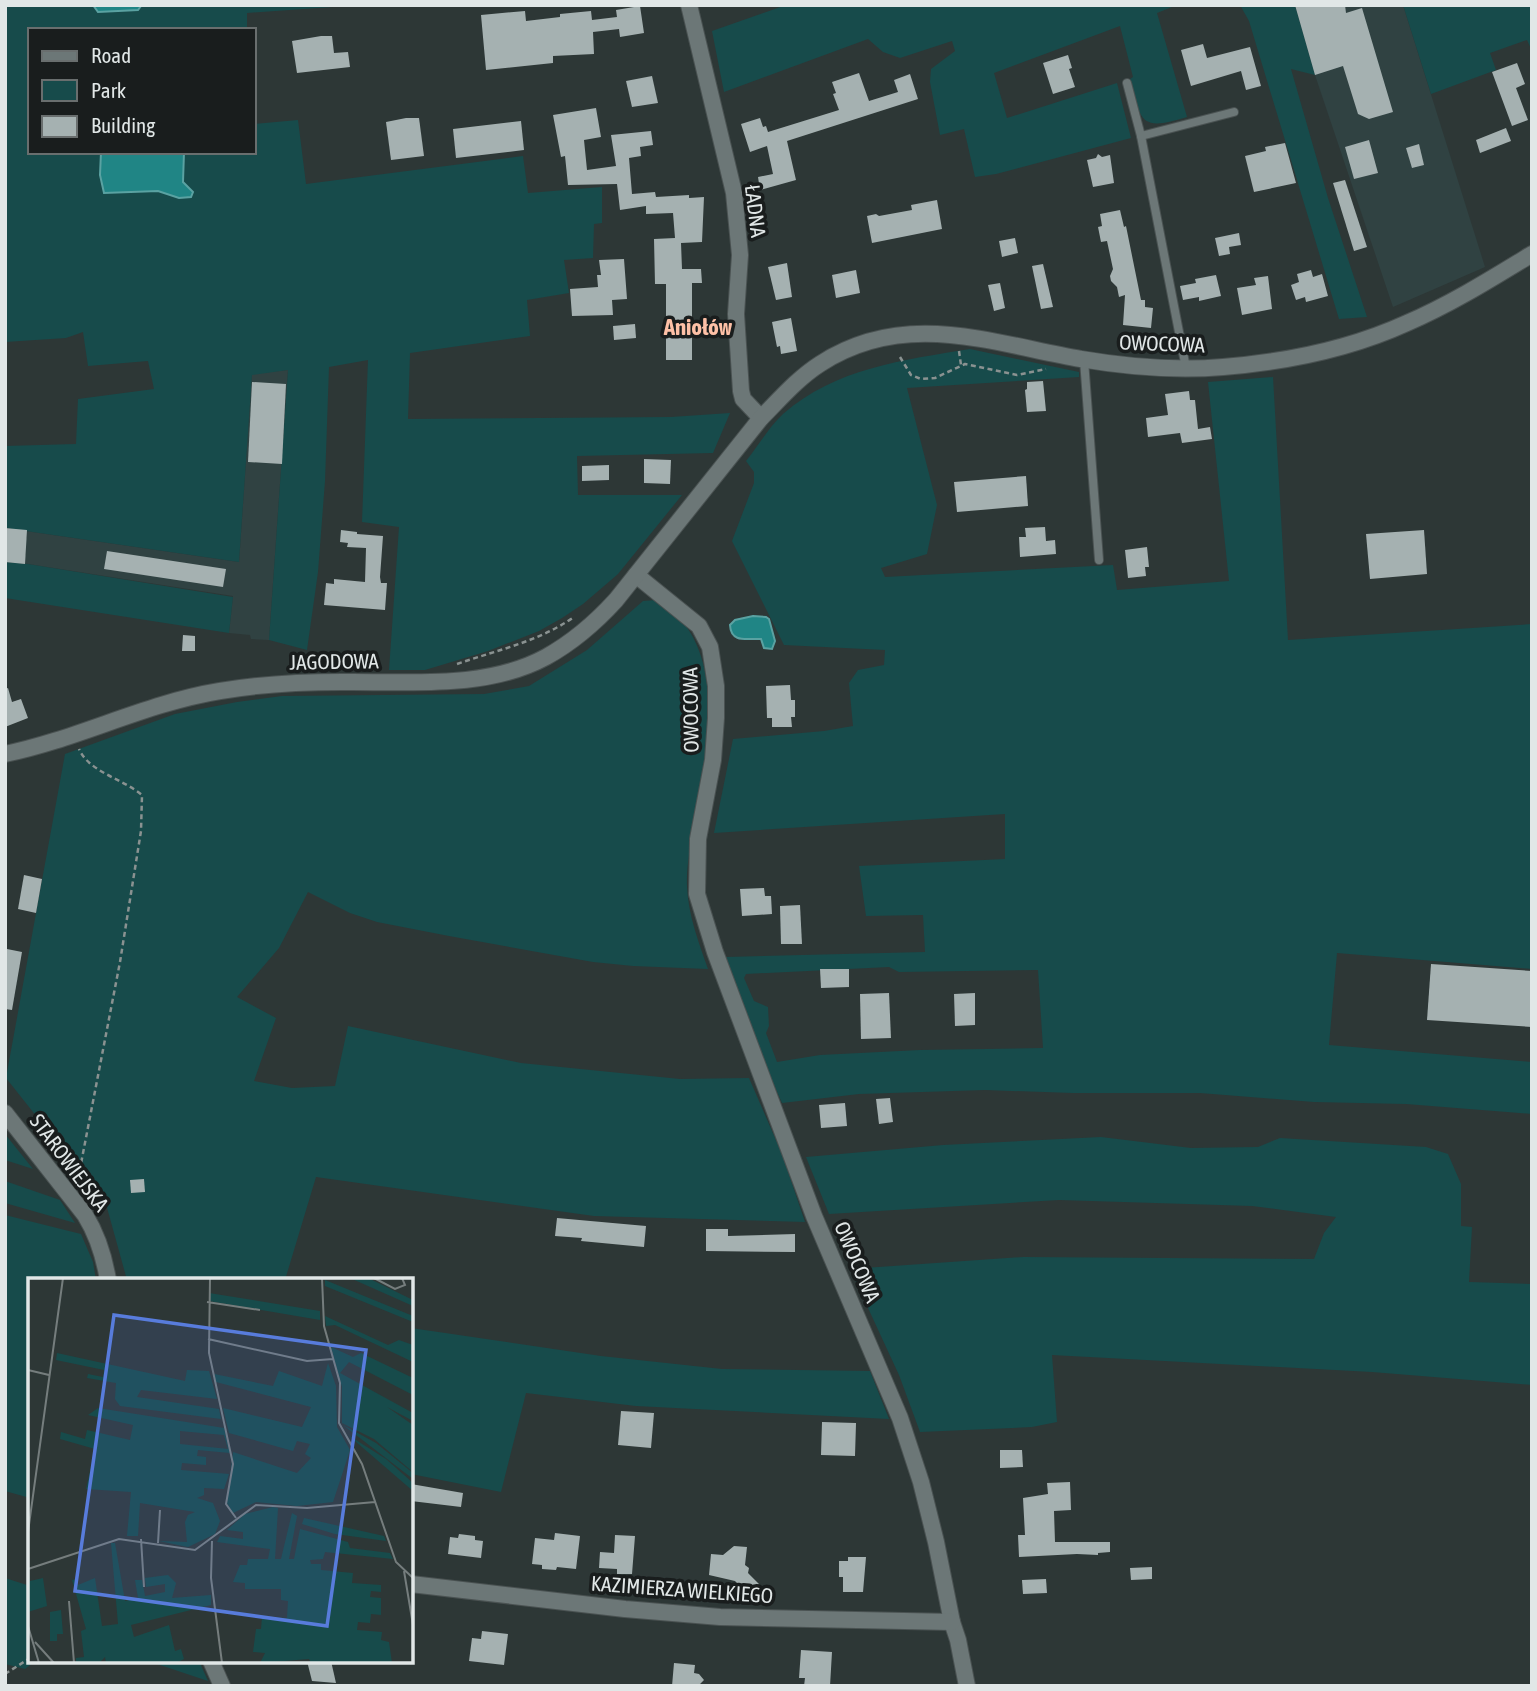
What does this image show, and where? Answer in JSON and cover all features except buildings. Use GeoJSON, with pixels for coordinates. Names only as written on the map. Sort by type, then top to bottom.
{"type":"FeatureCollection","features":[{"type":"Feature","properties":{"kind":"street","name":"ŁADNA"},"geometry":{"type":"LineString","coordinates":[[689,5],[734,193],[740,254],[736,314],[741,391],[743,400],[761,418]]}},
{"type":"Feature","properties":{"kind":"street","name":"OWOCOWA"},"geometry":{"type":"LineString","coordinates":[[967,1686],[921,1482],[900,1418],[814,1216],[715,952],[697,894],[698,839],[713,760],[716,718],[716,686],[710,648],[699,626],[636,575],[761,418],[819,364],[853,347],[880,338],[927,332],[963,335],[1084,360],[1142,368],[1261,363],[1365,340],[1406,324],[1443,307],[1532,254]]}},
{"type":"Feature","properties":{"kind":"street","name":"JAGODOWA"},"geometry":{"type":"LineString","coordinates":[[5,754],[185,698],[219,691],[285,683],[467,680],[499,675],[545,658],[568,643],[598,619],[636,575]]}},
{"type":"Feature","properties":{"kind":"street","name":"STAROWIEJSKA"},"geometry":{"type":"LineString","coordinates":[[5,1113],[74,1199],[96,1234],[108,1278]]}},
{"type":"Feature","properties":{"kind":"street","name":"KAZIMIERZA WIELKIEGO"},"geometry":{"type":"LineString","coordinates":[[413,1584],[625,1609],[720,1617],[952,1622]]}},
{"type":"Feature","properties":{"kind":"street"},"geometry":{"type":"LineString","coordinates":[[212,1663],[222,1686]]}},
{"type":"Feature","properties":{"kind":"lane"},"geometry":{"type":"LineString","coordinates":[[1127,83],[1141,136],[1186,368]]}},
{"type":"Feature","properties":{"kind":"lane"},"geometry":{"type":"LineString","coordinates":[[1141,136],[1234,113]]}},
{"type":"Feature","properties":{"kind":"lane"},"geometry":{"type":"LineString","coordinates":[[1084,360],[1099,560]]}},
{"type":"Feature","properties":{"kind":"path"},"geometry":{"type":"LineString","coordinates":[[960,356],[961,365]]}},
{"type":"Feature","properties":{"kind":"path"},"geometry":{"type":"LineString","coordinates":[[900,357],[911,375],[921,379],[935,379],[961,365],[971,363],[989,370],[1022,376],[1055,364]]}},
{"type":"Feature","properties":{"kind":"path"},"geometry":{"type":"LineString","coordinates":[[452,665],[523,643],[562,626],[579,614]]}},
{"type":"Feature","properties":{"kind":"path"},"geometry":{"type":"LineString","coordinates":[[72,734],[82,757],[101,772],[130,785],[142,795],[142,831],[120,962],[74,1199]]}},
{"type":"Feature","properties":{"kind":"path"},"geometry":{"type":"LineString","coordinates":[[5,1674],[28,1659]]}},
{"type":"Feature","properties":{"kind":"shaded area"},"geometry":{"type":"Polygon","coordinates":[[[93,5],[141,6],[138,10],[98,12],[93,5]]]}},
{"type":"Feature","properties":{"kind":"shaded area"},"geometry":{"type":"Polygon","coordinates":[[[1295,5],[1403,5],[1485,267],[1393,307],[1315,75],[1295,5]]]}},
{"type":"Feature","properties":{"kind":"shaded area"},"geometry":{"type":"Polygon","coordinates":[[[101,154],[184,154],[183,182],[193,192],[191,197],[179,198],[158,191],[104,193],[100,175],[101,154]]]}},
{"type":"Feature","properties":{"kind":"shaded area"},"geometry":{"type":"Polygon","coordinates":[[[288,370],[269,640],[251,639],[250,635],[229,633],[233,596],[5,562],[5,528],[239,562],[252,374],[288,370]]]}},
{"type":"Feature","properties":{"kind":"shaded area"},"geometry":{"type":"Polygon","coordinates":[[[753,616],[769,619],[775,641],[772,649],[764,648],[761,639],[741,639],[733,635],[730,625],[735,620],[753,616]]]}},
{"type":"Feature","properties":{"kind":"green space"},"geometry":{"type":"Polygon","coordinates":[[[5,5],[93,5],[98,12],[138,10],[141,5],[361,5],[247,13],[247,28],[28,28],[28,154],[101,154],[104,193],[158,191],[179,198],[183,182],[184,154],[256,154],[256,124],[298,120],[306,184],[523,156],[528,193],[602,187],[602,223],[594,224],[593,258],[564,260],[569,293],[527,300],[530,336],[410,353],[408,419],[671,417],[730,413],[713,453],[577,456],[578,495],[682,495],[618,574],[583,604],[539,631],[488,651],[425,670],[389,670],[399,527],[362,522],[368,360],[329,367],[325,481],[318,572],[307,650],[269,640],[288,370],[252,375],[239,562],[5,528],[5,446],[76,444],[78,399],[154,389],[148,361],[88,366],[83,332],[66,338],[5,342],[5,5]]]}},
{"type":"Feature","properties":{"kind":"green space"},"geometry":{"type":"Polygon","coordinates":[[[786,5],[1177,5],[1157,13],[1187,117],[1151,123],[1140,113],[1130,79],[1133,77],[1120,26],[994,73],[1007,118],[1117,83],[1131,138],[996,174],[975,177],[964,129],[940,135],[930,82],[931,69],[955,51],[952,41],[900,58],[883,52],[868,39],[724,92],[712,31],[786,5]]]}},
{"type":"Feature","properties":{"kind":"green space"},"geometry":{"type":"Polygon","coordinates":[[[1240,5],[1295,5],[1315,75],[1291,69],[1328,198],[1367,317],[1339,319],[1249,21],[1240,5]]]}},
{"type":"Feature","properties":{"kind":"green space"},"geometry":{"type":"Polygon","coordinates":[[[1403,5],[1532,5],[1532,51],[1527,40],[1490,53],[1496,70],[1431,94],[1403,5]]]}},
{"type":"Feature","properties":{"kind":"green space"},"geometry":{"type":"Polygon","coordinates":[[[970,349],[1079,372],[1079,377],[907,388],[937,505],[927,554],[881,568],[885,577],[1113,565],[1117,590],[1229,581],[1208,382],[1273,377],[1288,640],[1532,624],[1532,969],[1337,953],[1329,1045],[1532,1062],[1532,1114],[1200,1093],[985,1090],[859,1094],[782,1103],[765,1065],[726,957],[925,952],[923,915],[866,916],[859,866],[1005,859],[1005,814],[714,833],[733,739],[853,726],[849,683],[858,670],[884,665],[885,650],[784,645],[732,541],[754,483],[754,472],[746,461],[783,414],[825,386],[871,368],[970,349]],[[889,967],[746,974],[744,978],[754,1001],[768,1007],[769,1026],[766,1033],[777,1062],[820,1055],[1043,1048],[1038,970],[899,972],[889,967]]]}},
{"type":"Feature","properties":{"kind":"green space"},"geometry":{"type":"Polygon","coordinates":[[[5,562],[233,597],[229,633],[5,598],[5,562]]]}},
{"type":"Feature","properties":{"kind":"green space"},"geometry":{"type":"Polygon","coordinates":[[[656,600],[688,629],[699,649],[705,672],[708,696],[707,745],[688,860],[687,886],[692,918],[708,969],[593,962],[449,936],[377,922],[350,913],[308,892],[279,948],[237,997],[276,1018],[254,1081],[292,1088],[335,1086],[348,1026],[521,1063],[680,1079],[749,1078],[782,1154],[805,1222],[594,1216],[316,1177],[286,1278],[126,1278],[106,1204],[6,1078],[65,754],[175,714],[237,702],[282,696],[484,694],[529,686],[587,650],[643,601],[656,600]]]}},
{"type":"Feature","properties":{"kind":"green space"},"geometry":{"type":"Polygon","coordinates":[[[5,1134],[33,1169],[5,1160],[5,1134]]]}},
{"type":"Feature","properties":{"kind":"green space"},"geometry":{"type":"Polygon","coordinates":[[[1101,1137],[1191,1148],[1258,1147],[1280,1138],[1426,1147],[1448,1154],[1461,1184],[1461,1226],[1472,1227],[1469,1282],[1532,1284],[1532,1385],[1372,1372],[1052,1355],[1057,1422],[1032,1427],[920,1432],[899,1375],[850,1269],[1023,1257],[1314,1259],[1324,1233],[1336,1217],[1252,1206],[1059,1200],[829,1214],[806,1157],[943,1145],[1101,1137]]]}},
{"type":"Feature","properties":{"kind":"green space"},"geometry":{"type":"Polygon","coordinates":[[[5,1181],[60,1200],[75,1223],[5,1203],[5,1181]]]}},
{"type":"Feature","properties":{"kind":"green space"},"geometry":{"type":"Polygon","coordinates":[[[5,1215],[81,1234],[93,1262],[96,1278],[28,1278],[28,1497],[5,1491],[5,1215]]]}},
{"type":"Feature","properties":{"kind":"green space"},"geometry":{"type":"Polygon","coordinates":[[[413,1328],[601,1356],[722,1369],[870,1371],[889,1419],[636,1406],[526,1393],[501,1492],[413,1474],[413,1328]]]}},
{"type":"Feature","properties":{"kind":"green space"},"geometry":{"type":"Polygon","coordinates":[[[5,1578],[28,1585],[28,1663],[32,1663],[25,1669],[5,1664],[5,1578]]]}},
{"type":"Feature","properties":{"kind":"green space"},"geometry":{"type":"Polygon","coordinates":[[[154,1663],[200,1663],[208,1681],[154,1663]]]}},
{"type":"Feature","properties":{"kind":"district","name":"Aniołów"},"geometry":{"type":"Point","coordinates":[698,327]}}]}
